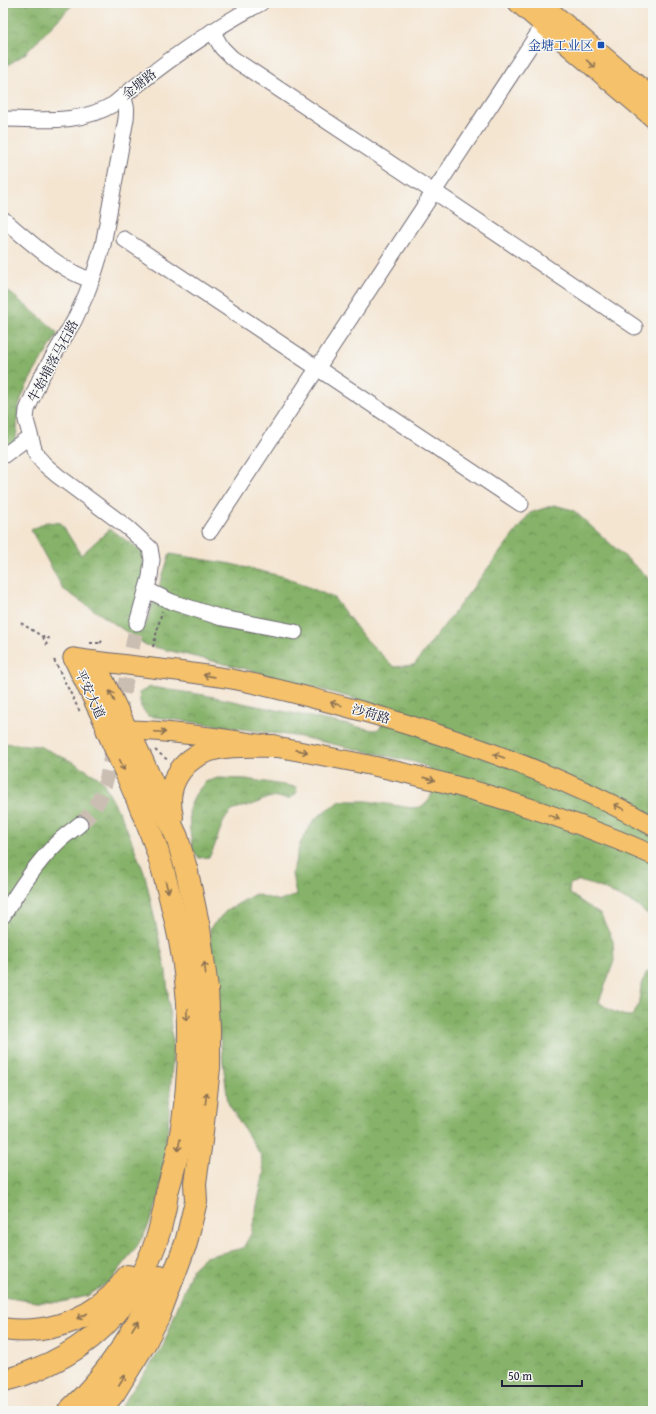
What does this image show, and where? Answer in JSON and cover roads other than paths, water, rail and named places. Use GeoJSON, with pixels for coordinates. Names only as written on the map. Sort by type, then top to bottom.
{"type":"FeatureCollection","features":[{"type":"Feature","properties":{"kind":"highway"},"geometry":{"type":"LineString","coordinates":[[3,1380],[42,1367],[72,1352],[97,1333],[113,1317],[133,1290],[148,1260],[163,1216],[178,1147],[186,1092],[188,1040],[185,973],[180,942],[157,851],[107,729]]}},
{"type":"Feature","properties":{"kind":"highway"},"geometry":{"type":"LineString","coordinates":[[99,1411],[114,1393],[145,1343],[159,1315],[186,1242],[196,1201],[195,1183],[208,1075],[209,1029],[207,989],[203,952],[187,872],[179,844],[128,730]]}},
{"type":"Feature","properties":{"kind":"highway"},"geometry":{"type":"LineString","coordinates":[[179,844],[180,810],[186,786],[199,770],[225,756],[244,750],[274,746]]}},
{"type":"Feature","properties":{"kind":"highway"},"geometry":{"type":"LineString","coordinates":[[69,1411],[96,1382],[115,1356],[140,1316],[157,1285],[171,1253],[187,1198],[195,1183]]}},
{"type":"Feature","properties":{"kind":"highway"},"geometry":{"type":"LineString","coordinates":[[3,1329],[30,1331],[54,1327],[86,1314],[109,1298],[141,1257],[150,1240],[167,1196]]}},
{"type":"Feature","properties":{"kind":"main road"},"geometry":{"type":"LineString","coordinates":[[518,3],[545,13],[653,98]]}},
{"type":"Feature","properties":{"kind":"main road"},"geometry":{"type":"LineString","coordinates":[[545,13],[653,118]]}},
{"type":"Feature","properties":{"kind":"main road","name":"沙荷路"},"geometry":{"type":"LineString","coordinates":[[73,658],[155,667],[238,680],[292,692],[385,718],[458,741],[513,761],[622,809],[653,826]]}},
{"type":"Feature","properties":{"kind":"main road","name":"平安大道"},"geometry":{"type":"LineString","coordinates":[[73,658],[107,729]]}},
{"type":"Feature","properties":{"kind":"main road","name":"平安大道"},"geometry":{"type":"LineString","coordinates":[[95,661],[128,730]]}},
{"type":"Feature","properties":{"kind":"main road"},"geometry":{"type":"LineString","coordinates":[[107,729],[163,732],[274,746],[410,774],[472,790],[537,811],[593,831],[653,856]]}},
{"type":"Feature","properties":{"kind":"street","name":"金塘路"},"geometry":{"type":"LineString","coordinates":[[3,119],[67,120],[105,110],[182,51],[212,31],[261,3]]}},
{"type":"Feature","properties":{"kind":"street"},"geometry":{"type":"LineString","coordinates":[[210,531],[520,61],[545,13]]}},
{"type":"Feature","properties":{"kind":"street"},"geometry":{"type":"LineString","coordinates":[[212,31],[226,53],[253,72],[635,327]]}},
{"type":"Feature","properties":{"kind":"street","name":"牛始埔落马石路"},"geometry":{"type":"LineString","coordinates":[[123,97],[127,109],[103,246],[92,280],[74,321],[40,379],[30,400],[26,420],[30,437],[38,457],[44,465],[128,528],[150,548],[152,554],[152,566],[147,590],[137,623]]}},
{"type":"Feature","properties":{"kind":"street"},"geometry":{"type":"LineString","coordinates":[[3,219],[51,257],[79,276],[92,280]]}},
{"type":"Feature","properties":{"kind":"street"},"geometry":{"type":"LineString","coordinates":[[124,239],[521,504]]}},
{"type":"Feature","properties":{"kind":"street"},"geometry":{"type":"LineString","coordinates":[[3,456],[30,437]]}},
{"type":"Feature","properties":{"kind":"street"},"geometry":{"type":"LineString","coordinates":[[147,590],[184,607],[222,618],[295,632]]}},
{"type":"Feature","properties":{"kind":"street"},"geometry":{"type":"LineString","coordinates":[[3,916],[24,882],[46,854],[63,837],[80,824]]}},
{"type":"Feature","properties":{"kind":"tunnel"},"geometry":{"type":"LineString","coordinates":[[119,716],[137,623]]}},
{"type":"Feature","properties":{"kind":"tunnel"},"geometry":{"type":"LineString","coordinates":[[80,824],[95,807],[100,797],[107,777],[113,743]]}},
{"type":"Feature","properties":{"kind":"place","name":"金塘工业区"},"geometry":{"type":"Point","coordinates":[601,45]}}]}
